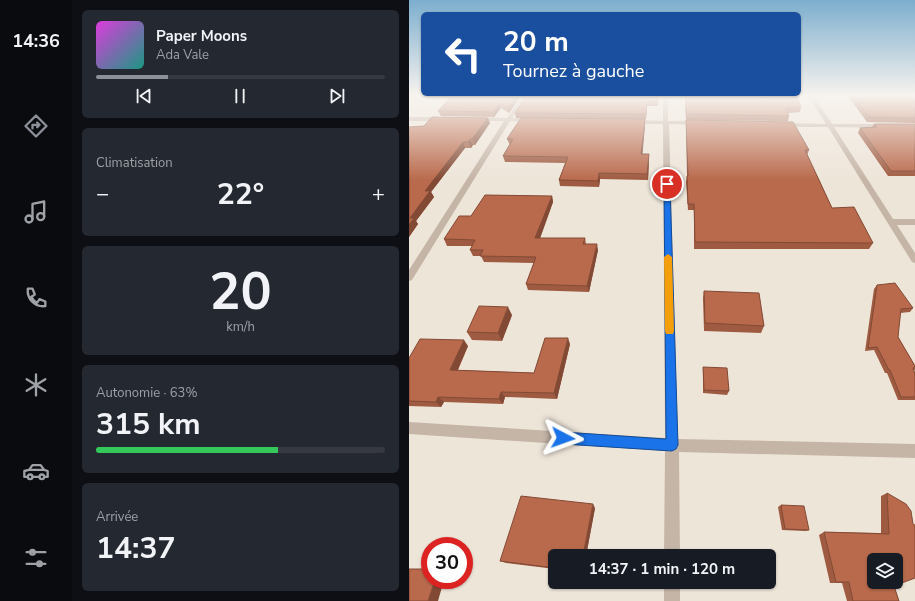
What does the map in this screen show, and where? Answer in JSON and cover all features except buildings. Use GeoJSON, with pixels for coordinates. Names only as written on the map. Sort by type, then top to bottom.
{"type":"FeatureCollection","features":[{"type":"Feature","properties":{"kind":"street"},"geometry":{"type":"LineString","coordinates":[[409,278],[505,124]]}},
{"type":"Feature","properties":{"kind":"street"},"geometry":{"type":"LineString","coordinates":[[666,124],[672,445],[672,549]]}},
{"type":"Feature","properties":{"kind":"street"},"geometry":{"type":"LineString","coordinates":[[775,125],[892,126]]}},
{"type":"Feature","properties":{"kind":"street"},"geometry":{"type":"LineString","coordinates":[[829,126],[915,260]]}},
{"type":"Feature","properties":{"kind":"street"},"geometry":{"type":"LineString","coordinates":[[890,222],[915,222]]}},
{"type":"Feature","properties":{"kind":"street"},"geometry":{"type":"LineString","coordinates":[[409,428],[672,445],[915,451]]}},
{"type":"Feature","properties":{"kind":"street"},"geometry":{"type":"LineString","coordinates":[[672,589],[672,601]]}},
{"type":"Feature","properties":{"kind":"slow traffic"},"geometry":{"type":"LineString","coordinates":[[668,257],[670,331]]}},
{"type":"Feature","properties":{"kind":"route"},"geometry":{"type":"LineString","coordinates":[[563,438],[672,445],[667,184]]}}]}
